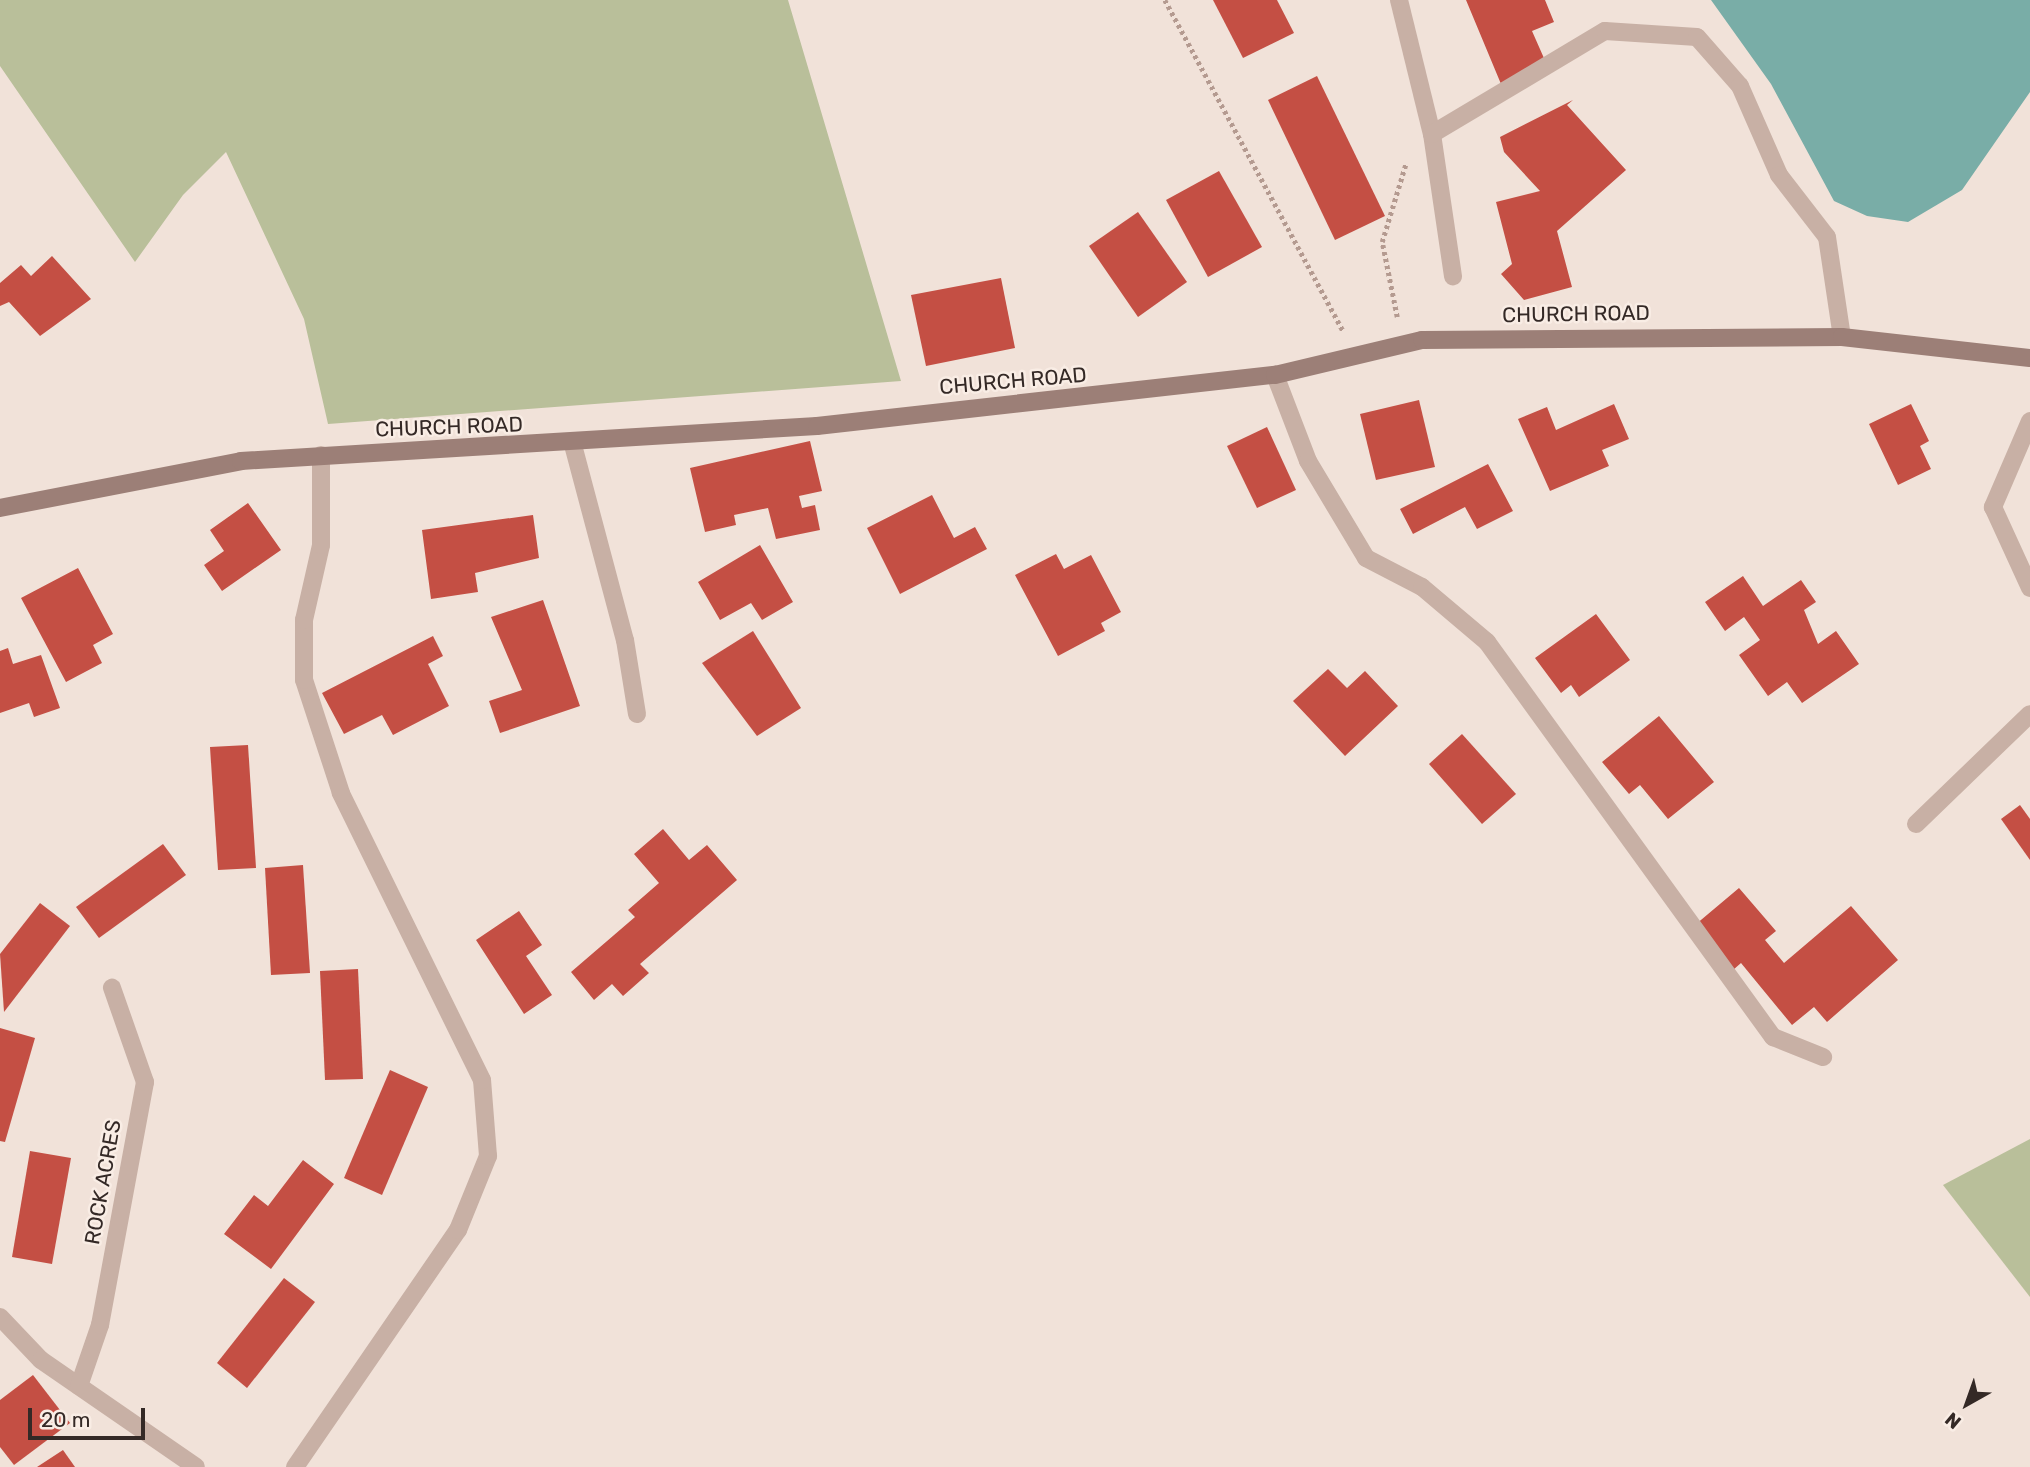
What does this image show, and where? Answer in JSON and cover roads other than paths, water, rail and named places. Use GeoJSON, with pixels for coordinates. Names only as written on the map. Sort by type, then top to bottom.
{"type":"FeatureCollection","features":[{"type":"Feature","properties":{"kind":"street"},"geometry":{"type":"LineString","coordinates":[[1399,0],[1432,134],[1453,276]]}},
{"type":"Feature","properties":{"kind":"street"},"geometry":{"type":"LineString","coordinates":[[1432,134],[1605,31],[1697,37],[1740,86],[1779,174],[1827,237],[1842,337]]}},
{"type":"Feature","properties":{"kind":"street","name":"CHURCH ROAD"},"geometry":{"type":"LineString","coordinates":[[0,508],[241,461],[321,454],[573,445],[1275,375],[1402,345],[1621,334],[1842,337],[2030,358]]}},
{"type":"Feature","properties":{"kind":"street"},"geometry":{"type":"LineString","coordinates":[[1275,375],[1308,461],[1366,558],[1422,587],[1487,642],[1773,1037],[1823,1057]]}},
{"type":"Feature","properties":{"kind":"street"},"geometry":{"type":"LineString","coordinates":[[2030,421],[1993,507],[2030,588]]}},
{"type":"Feature","properties":{"kind":"street"},"geometry":{"type":"LineString","coordinates":[[573,445],[625,640],[637,714]]}},
{"type":"Feature","properties":{"kind":"street"},"geometry":{"type":"LineString","coordinates":[[295,1467],[458,1230],[488,1156],[482,1080],[341,793],[304,680],[304,620],[321,545],[321,454]]}},
{"type":"Feature","properties":{"kind":"street"},"geometry":{"type":"LineString","coordinates":[[1916,824],[2030,713]]}},
{"type":"Feature","properties":{"kind":"street","name":"ROCK ACRES"},"geometry":{"type":"LineString","coordinates":[[79,1386],[100,1325],[145,1082],[113,988]]}},
{"type":"Feature","properties":{"kind":"street"},"geometry":{"type":"LineString","coordinates":[[0,1317],[41,1360],[196,1467]]}},
{"type":"Feature","properties":{"kind":"water"},"geometry":{"type":"Polygon","coordinates":[[[1711,0],[2030,0],[2030,92],[1962,190],[1908,222],[1867,216],[1834,201],[1771,84],[1711,0]]]}}]}
